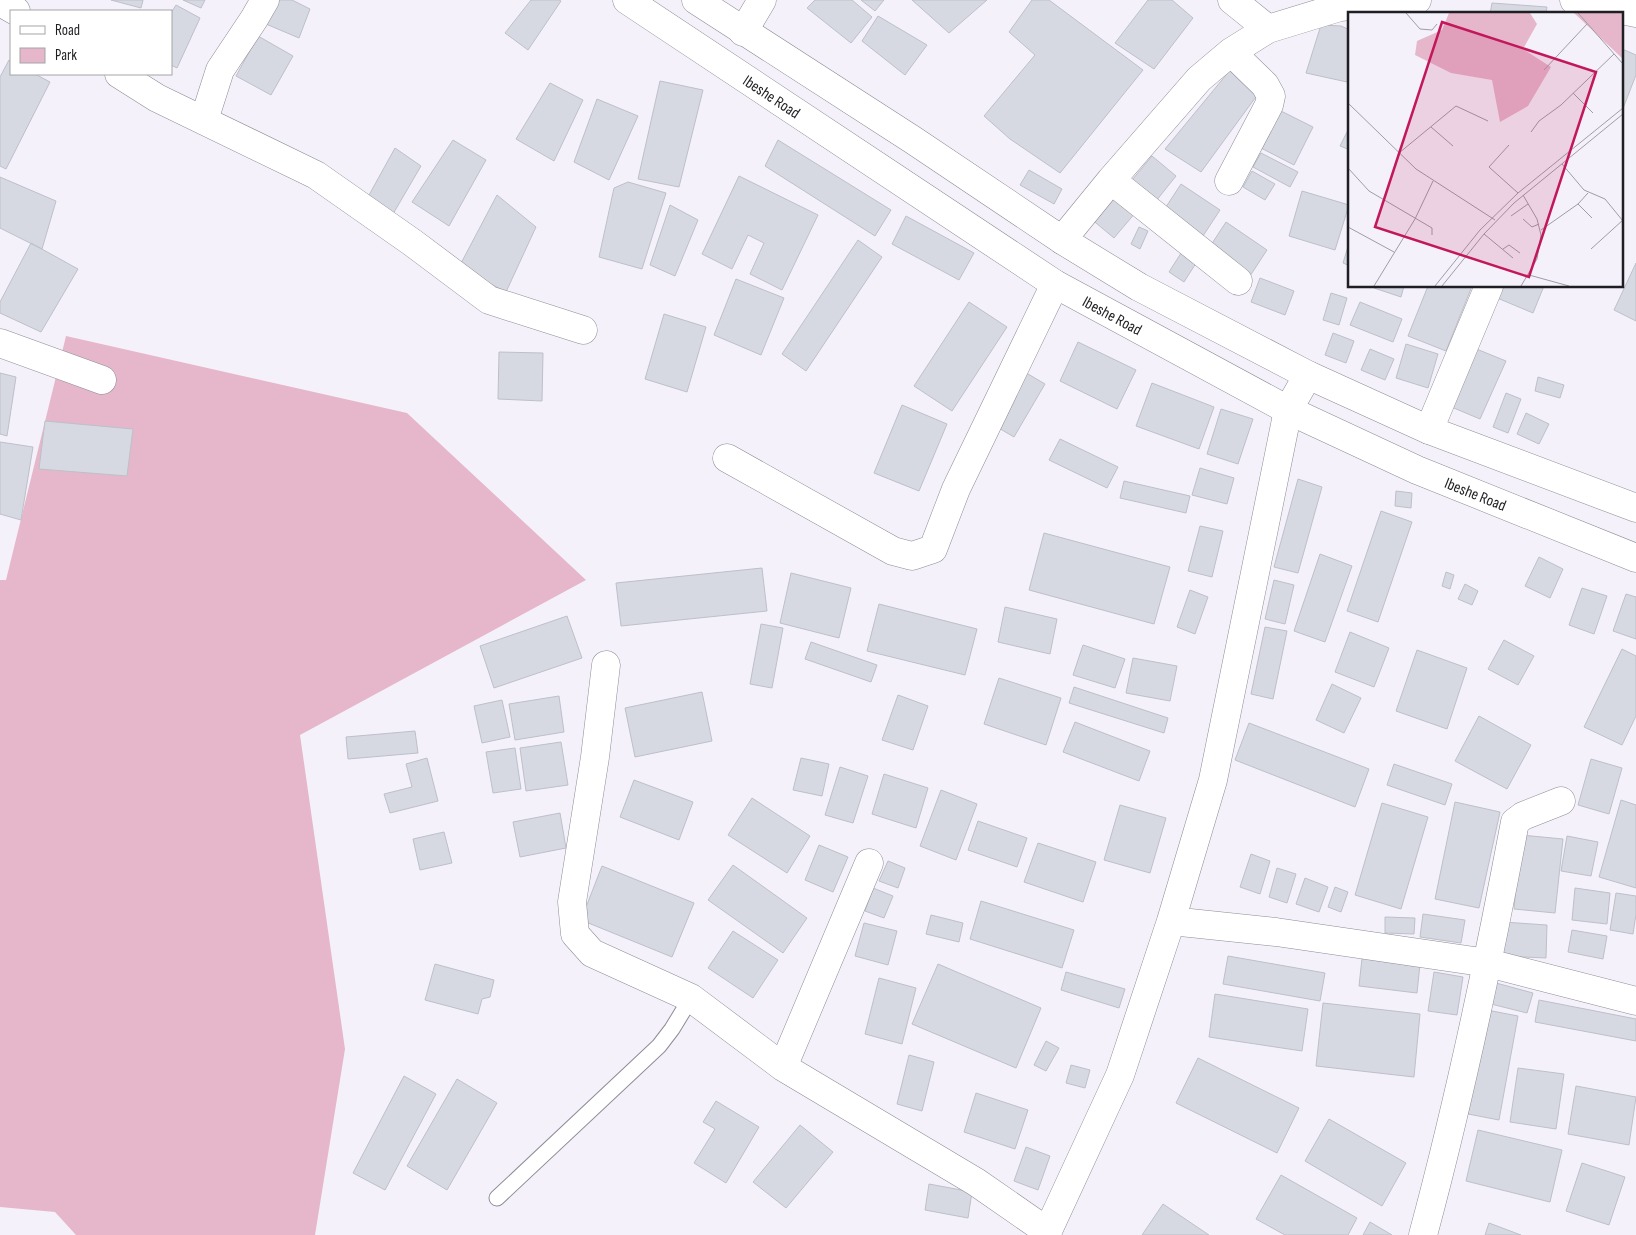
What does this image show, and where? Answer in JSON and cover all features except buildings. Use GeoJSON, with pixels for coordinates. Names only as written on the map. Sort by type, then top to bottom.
{"type":"FeatureCollection","features":[{"type":"Feature","properties":{"kind":"street"},"geometry":{"type":"LineString","coordinates":[[204,120],[220,70],[265,0]]}},
{"type":"Feature","properties":{"kind":"street","name":"Ibeshe Road"},"geometry":{"type":"LineString","coordinates":[[627,0],[1055,284],[1288,410],[1417,470],[1636,558]]}},
{"type":"Feature","properties":{"kind":"street"},"geometry":{"type":"LineString","coordinates":[[696,0],[913,140],[1062,240],[1139,287],[1308,375],[1430,430],[1636,508]]}},
{"type":"Feature","properties":{"kind":"street"},"geometry":{"type":"LineString","coordinates":[[743,32],[762,0]]}},
{"type":"Feature","properties":{"kind":"street"},"geometry":{"type":"LineString","coordinates":[[1232,0],[1268,29]]}},
{"type":"Feature","properties":{"kind":"street"},"geometry":{"type":"LineString","coordinates":[[1062,240],[1111,180],[1199,79],[1231,52],[1268,29],[1340,7],[1417,0]]}},
{"type":"Feature","properties":{"kind":"street"},"geometry":{"type":"LineString","coordinates":[[1574,0],[1626,7]]}},
{"type":"Feature","properties":{"kind":"street"},"geometry":{"type":"LineString","coordinates":[[0,2],[14,10]]}},
{"type":"Feature","properties":{"kind":"street"},"geometry":{"type":"LineString","coordinates":[[1229,181],[1269,105],[1271,96],[1265,85],[1231,52]]}},
{"type":"Feature","properties":{"kind":"street"},"geometry":{"type":"LineString","coordinates":[[121,75],[157,98],[316,175],[413,243],[489,300],[583,330]]}},
{"type":"Feature","properties":{"kind":"street"},"geometry":{"type":"LineString","coordinates":[[1111,180],[1238,281]]}},
{"type":"Feature","properties":{"kind":"street"},"geometry":{"type":"LineString","coordinates":[[727,458],[893,551],[912,556],[933,549],[956,489],[1055,284]]}},
{"type":"Feature","properties":{"kind":"street"},"geometry":{"type":"LineString","coordinates":[[1430,430],[1488,288]]}},
{"type":"Feature","properties":{"kind":"street"},"geometry":{"type":"LineString","coordinates":[[0,343],[102,380]]}},
{"type":"Feature","properties":{"kind":"street"},"geometry":{"type":"LineString","coordinates":[[606,665],[595,758],[572,902],[575,934],[592,953],[691,998],[783,1067],[976,1182],[1047,1233],[1120,1075],[1171,922],[1212,780],[1288,410],[1308,375]]}},
{"type":"Feature","properties":{"kind":"street"},"geometry":{"type":"LineString","coordinates":[[1424,1235],[1449,1139],[1488,963],[1516,822],[1523,816],[1561,801]]}},
{"type":"Feature","properties":{"kind":"street"},"geometry":{"type":"LineString","coordinates":[[783,1067],[869,863]]}},
{"type":"Feature","properties":{"kind":"street"},"geometry":{"type":"LineString","coordinates":[[1171,922],[1276,932],[1488,963],[1636,1001]]}},
{"type":"Feature","properties":{"kind":"lane"},"geometry":{"type":"LineString","coordinates":[[497,1198],[659,1046],[691,998]]}},
{"type":"Feature","properties":{"kind":"green space"},"geometry":{"type":"Polygon","coordinates":[[[66,336],[407,413],[586,580],[300,735],[345,1049],[315,1235],[76,1235],[55,1212],[0,1207],[0,580],[6,580],[66,336]]]}}]}
